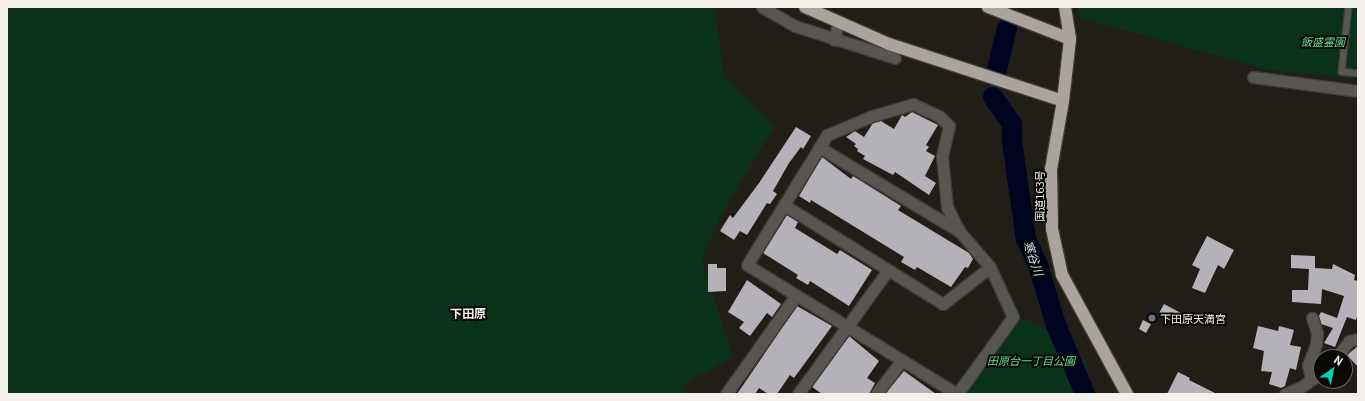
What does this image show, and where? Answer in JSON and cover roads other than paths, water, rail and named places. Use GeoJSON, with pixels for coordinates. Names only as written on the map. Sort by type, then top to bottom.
{"type":"FeatureCollection","features":[{"type":"Feature","properties":{"kind":"highway"},"geometry":{"type":"LineString","coordinates":[[805,7],[838,23],[945,64],[1063,101]]}},
{"type":"Feature","properties":{"kind":"highway"},"geometry":{"type":"LineString","coordinates":[[988,7],[1070,39]]}},
{"type":"Feature","properties":{"kind":"highway","name":"国道163号"},"geometry":{"type":"LineString","coordinates":[[1064,7],[1070,39],[1063,101],[1051,169],[1052,229],[1062,275],[1127,394]]}},
{"type":"Feature","properties":{"kind":"street"},"geometry":{"type":"LineString","coordinates":[[762,7],[795,26],[834,40],[895,58]]}},
{"type":"Feature","properties":{"kind":"street"},"geometry":{"type":"LineString","coordinates":[[834,40],[838,23]]}},
{"type":"Feature","properties":{"kind":"street"},"geometry":{"type":"LineString","coordinates":[[1253,77],[1358,91]]}},
{"type":"Feature","properties":{"kind":"street"},"geometry":{"type":"LineString","coordinates":[[913,104],[939,116],[949,126],[942,156],[947,207],[959,231],[990,266],[1013,317],[957,394],[747,265],[820,147],[827,135],[872,116],[913,104]]}},
{"type":"Feature","properties":{"kind":"street"},"geometry":{"type":"LineString","coordinates":[[820,147],[959,231]]}},
{"type":"Feature","properties":{"kind":"street"},"geometry":{"type":"LineString","coordinates":[[784,205],[944,304],[990,266]]}},
{"type":"Feature","properties":{"kind":"street"},"geometry":{"type":"LineString","coordinates":[[798,394],[888,270]]}},
{"type":"Feature","properties":{"kind":"street"},"geometry":{"type":"LineString","coordinates":[[726,394],[796,295]]}},
{"type":"Feature","properties":{"kind":"street"},"geometry":{"type":"LineString","coordinates":[[1286,394],[1301,391],[1311,380],[1308,365],[1316,344],[1317,333],[1312,318]]}},
{"type":"Feature","properties":{"kind":"street"},"geometry":{"type":"LineString","coordinates":[[1343,349],[1349,341],[1357,337]]}},
{"type":"Feature","properties":{"kind":"street"},"geometry":{"type":"LineString","coordinates":[[876,394],[902,360]]}},
{"type":"Feature","properties":{"kind":"lane"},"geometry":{"type":"LineString","coordinates":[[1349,7],[1342,72],[1358,73]]}},
{"type":"Feature","properties":{"kind":"waterway","name":"寒谷川"},"geometry":{"type":"LineString","coordinates":[[996,74],[1007,28]]}},
{"type":"Feature","properties":{"kind":"waterway","name":"寒谷川"},"geometry":{"type":"LineString","coordinates":[[993,97],[1012,124],[1012,141],[1026,239],[1038,265],[1056,325],[1085,394]]}},
{"type":"Feature","properties":{"kind":"place","name":"下田原天満宮"},"geometry":{"type":"Point","coordinates":[1152,318]}},
{"type":"Feature","properties":{"kind":"district","name":"下田原"},"geometry":{"type":"Point","coordinates":[468,313]}},
{"type":"Feature","properties":{"kind":"park label","name":"飯盛霊園"},"geometry":{"type":"Point","coordinates":[1323,41]}},
{"type":"Feature","properties":{"kind":"park label","name":"田原台一丁目公園"},"geometry":{"type":"Point","coordinates":[1031,360]}}]}
